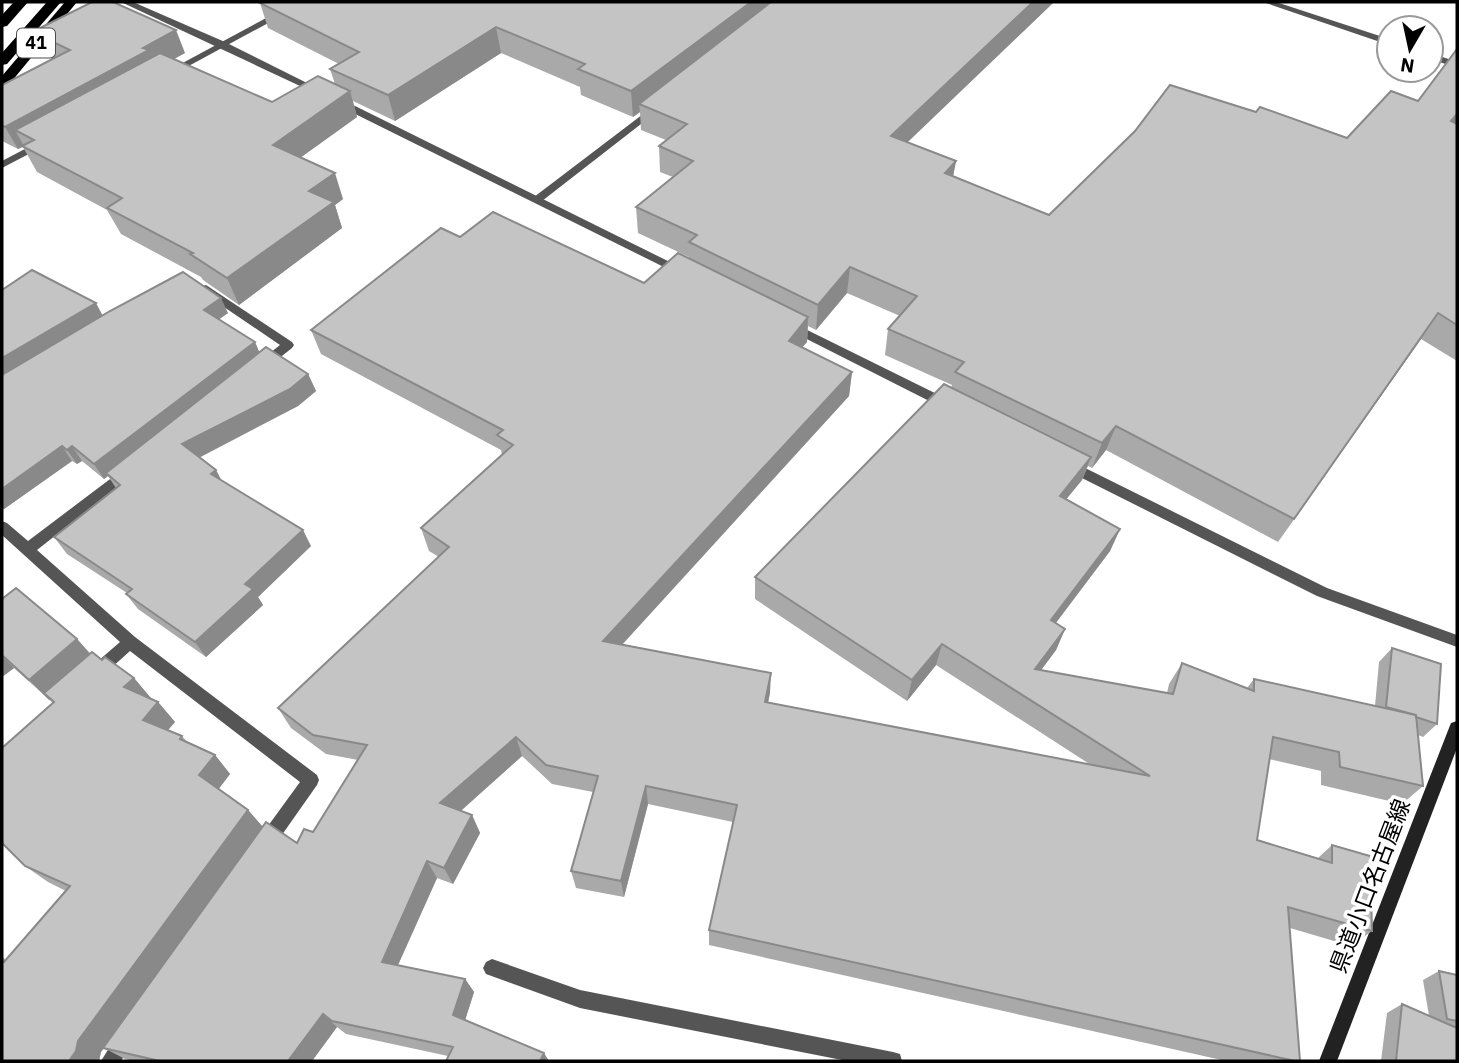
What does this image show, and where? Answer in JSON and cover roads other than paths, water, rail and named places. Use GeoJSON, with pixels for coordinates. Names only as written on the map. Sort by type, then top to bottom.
{"type":"FeatureCollection","features":[{"type":"Feature","properties":{"kind":"highway"},"geometry":{"type":"LineString","coordinates":[[2,23],[21,2]]}},
{"type":"Feature","properties":{"kind":"highway"},"geometry":{"type":"LineString","coordinates":[[2,61],[54,2]]}},
{"type":"Feature","properties":{"kind":"highway","name":"41"},"geometry":{"type":"LineString","coordinates":[[2,84],[71,2]]}},
{"type":"Feature","properties":{"kind":"main road","name":"県道小口名古屋線"},"geometry":{"type":"LineString","coordinates":[[1328,1061],[1457,728]]}},
{"type":"Feature","properties":{"kind":"street"},"geometry":{"type":"LineString","coordinates":[[126,2],[222,44],[699,280]]}},
{"type":"Feature","properties":{"kind":"street"},"geometry":{"type":"LineString","coordinates":[[161,78],[302,2]]}},
{"type":"Feature","properties":{"kind":"street"},"geometry":{"type":"LineString","coordinates":[[1268,2],[1375,37]]}},
{"type":"Feature","properties":{"kind":"street"},"geometry":{"type":"LineString","coordinates":[[538,199],[659,105]]}},
{"type":"Feature","properties":{"kind":"street"},"geometry":{"type":"LineString","coordinates":[[2,165],[51,138]]}},
{"type":"Feature","properties":{"kind":"street"},"geometry":{"type":"LineString","coordinates":[[197,283],[288,345],[256,370]]}},
{"type":"Feature","properties":{"kind":"street"},"geometry":{"type":"LineString","coordinates":[[774,318],[961,411]]}},
{"type":"Feature","properties":{"kind":"street"},"geometry":{"type":"LineString","coordinates":[[1061,461],[1322,592],[1457,642]]}},
{"type":"Feature","properties":{"kind":"street"},"geometry":{"type":"LineString","coordinates":[[28,549],[136,464]]}},
{"type":"Feature","properties":{"kind":"street"},"geometry":{"type":"LineString","coordinates":[[2,527],[130,642],[311,780],[254,859]]}},
{"type":"Feature","properties":{"kind":"street"},"geometry":{"type":"LineString","coordinates":[[80,685],[130,642]]}},
{"type":"Feature","properties":{"kind":"street"},"geometry":{"type":"LineString","coordinates":[[492,968],[580,999],[893,1061]]}},
{"type":"Feature","properties":{"kind":"street"},"geometry":{"type":"LineString","coordinates":[[110,1061],[134,1027]]}}]}
